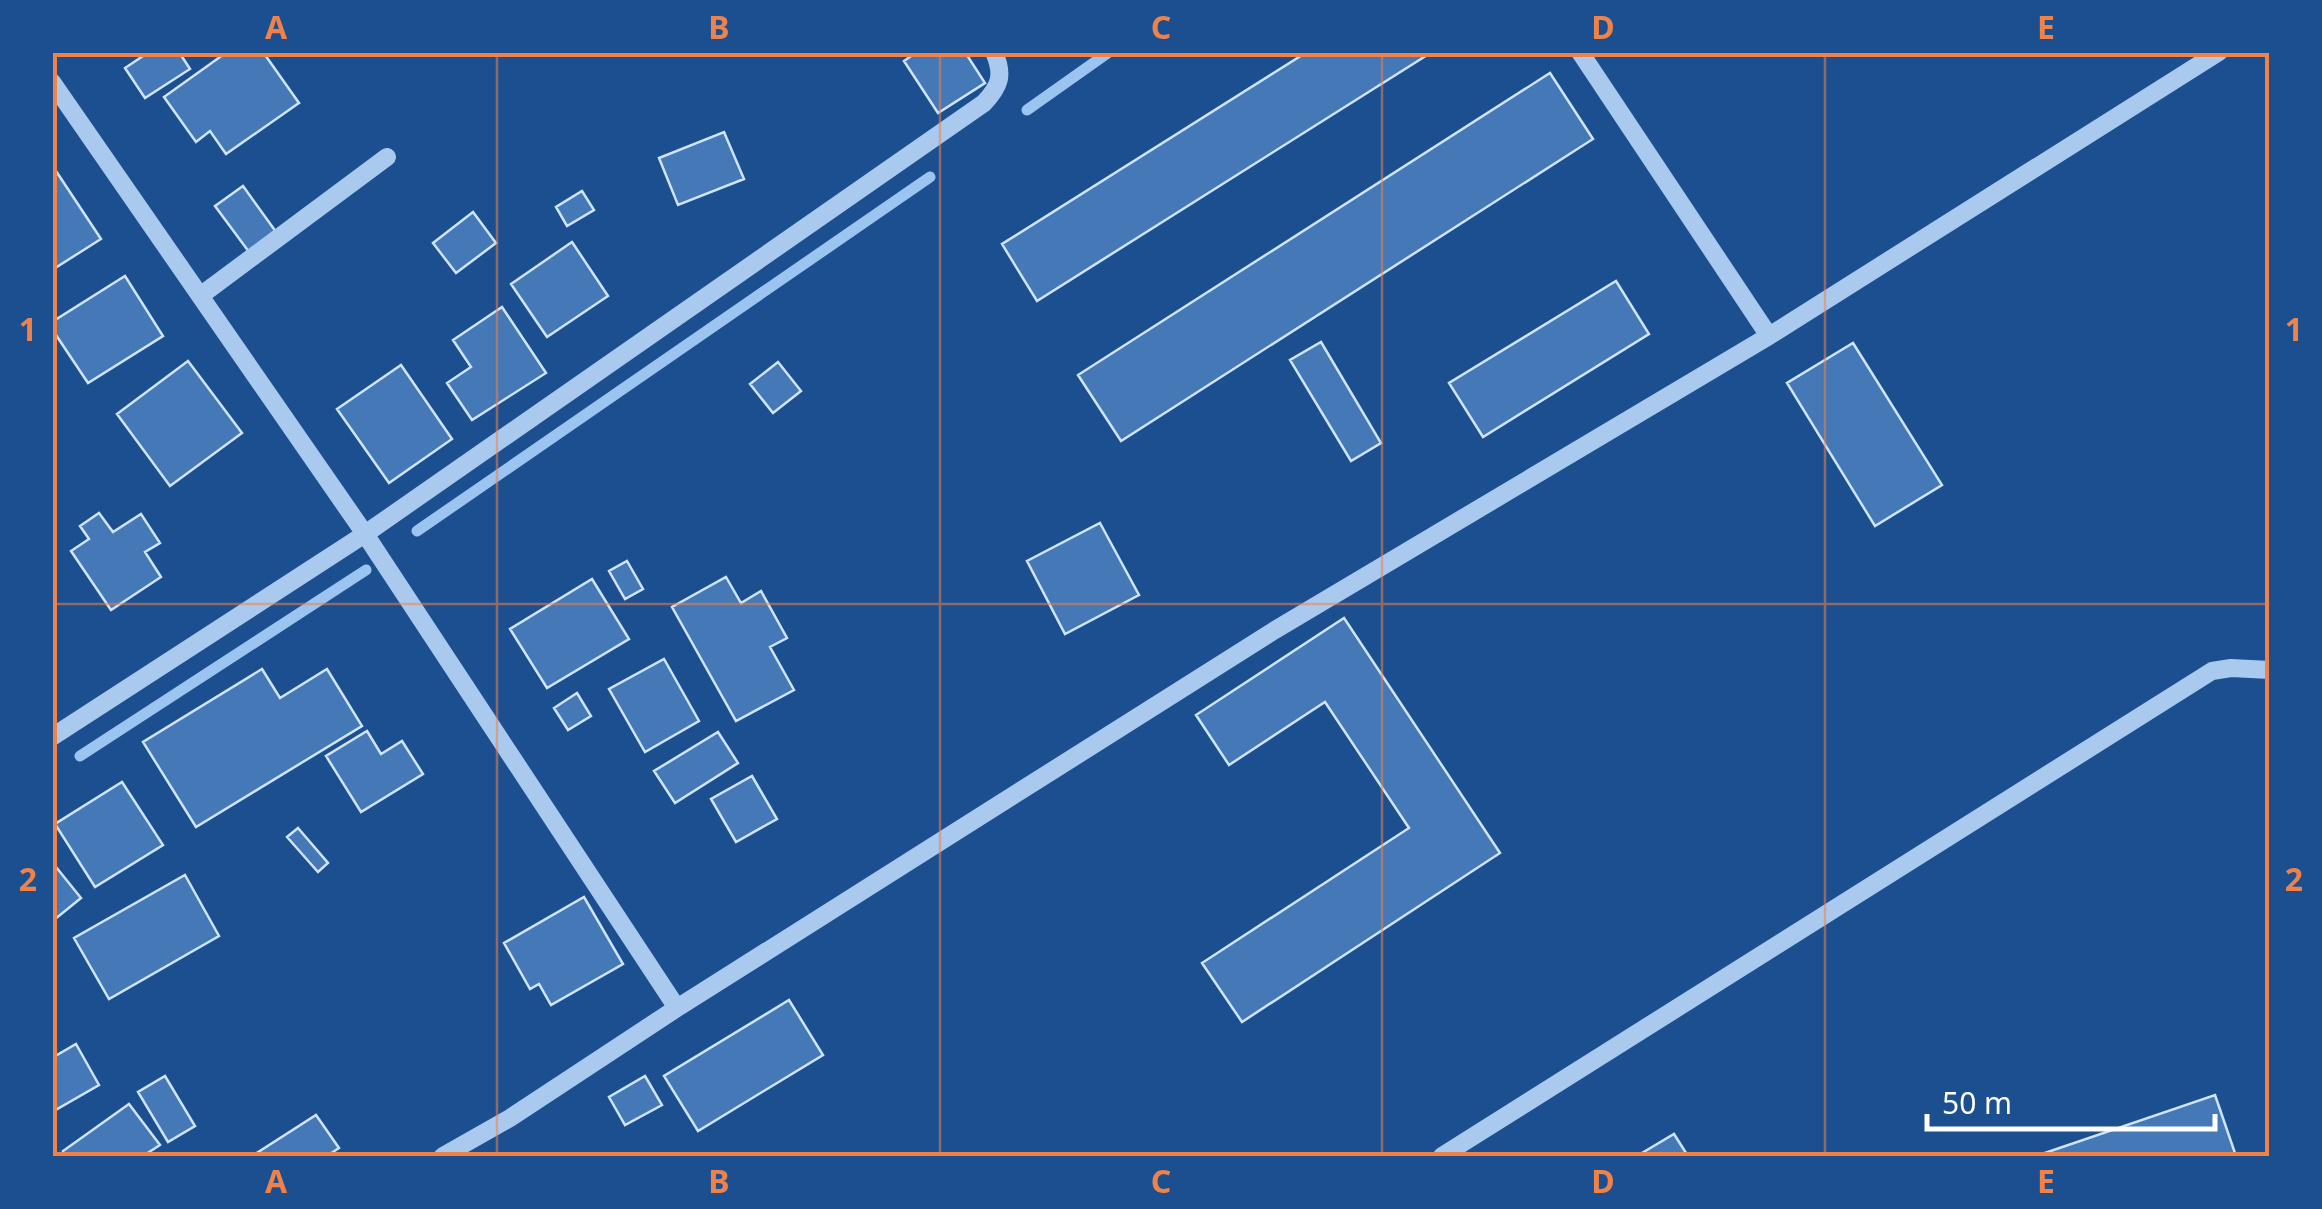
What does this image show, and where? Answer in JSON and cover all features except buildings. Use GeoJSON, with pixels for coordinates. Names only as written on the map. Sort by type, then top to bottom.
{"type":"FeatureCollection","features":[{"type":"Feature","properties":{"kind":"street"},"geometry":{"type":"LineString","coordinates":[[52,737],[365,534],[984,104],[1000,87],[1000,67],[994,52]]}},
{"type":"Feature","properties":{"kind":"street"},"geometry":{"type":"LineString","coordinates":[[1580,52],[1769,336]]}},
{"type":"Feature","properties":{"kind":"street"},"geometry":{"type":"LineString","coordinates":[[443,1156],[510,1118],[1275,630],[1769,336],[2219,52]]}},
{"type":"Feature","properties":{"kind":"street"},"geometry":{"type":"LineString","coordinates":[[52,82],[365,534],[677,1008]]}},
{"type":"Feature","properties":{"kind":"street"},"geometry":{"type":"LineString","coordinates":[[200,296],[387,157]]}},
{"type":"Feature","properties":{"kind":"street"},"geometry":{"type":"LineString","coordinates":[[1442,1156],[2212,671],[2270,670]]}},
{"type":"Feature","properties":{"kind":"waterway"},"geometry":{"type":"LineString","coordinates":[[1027,110],[1109,52]]}},
{"type":"Feature","properties":{"kind":"waterway"},"geometry":{"type":"LineString","coordinates":[[417,531],[930,177]]}},
{"type":"Feature","properties":{"kind":"waterway"},"geometry":{"type":"LineString","coordinates":[[80,756],[366,570]]}}]}
